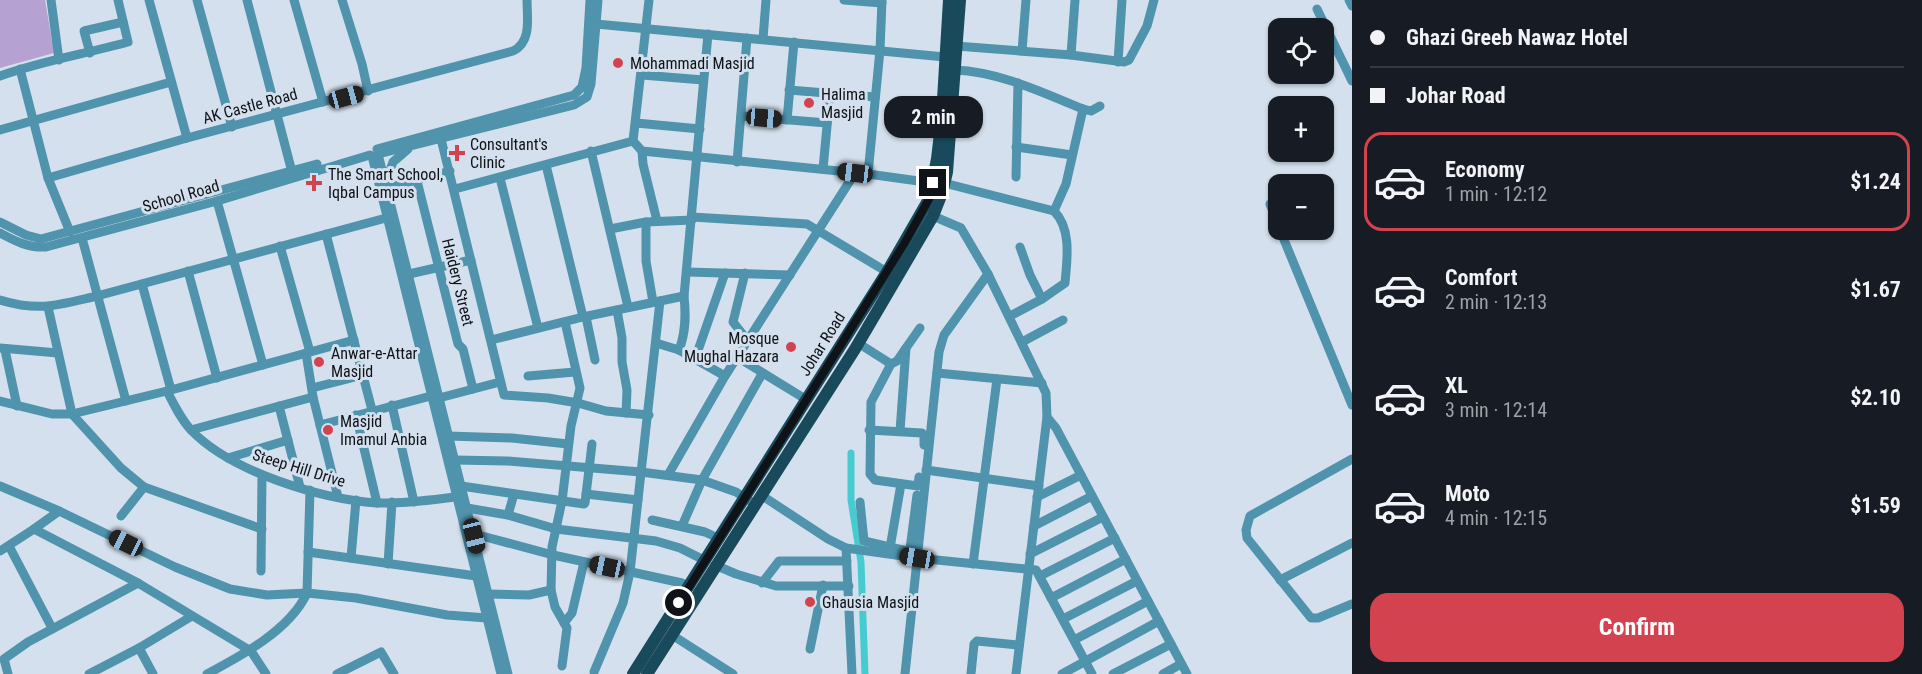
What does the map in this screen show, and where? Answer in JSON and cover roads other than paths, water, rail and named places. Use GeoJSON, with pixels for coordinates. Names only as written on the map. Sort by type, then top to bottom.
{"type":"FeatureCollection","features":[{"type":"Feature","properties":{"kind":"main road","name":"Johar Road"},"geometry":{"type":"LineString","coordinates":[[633,674],[690,587],[711,563],[720,539],[754,499],[807,400],[887,272],[939,183],[949,0]]}},
{"type":"Feature","properties":{"kind":"main road","name":"Johar Road"},"geometry":{"type":"LineString","coordinates":[[647,674],[672,635],[711,563],[858,343],[933,216],[955,70],[960,0]]}},
{"type":"Feature","properties":{"kind":"street"},"geometry":{"type":"LineString","coordinates":[[51,0],[59,60]]}},
{"type":"Feature","properties":{"kind":"street"},"geometry":{"type":"LineString","coordinates":[[0,76],[128,42],[118,0]]}},
{"type":"Feature","properties":{"kind":"street"},"geometry":{"type":"LineString","coordinates":[[149,0],[187,138]]}},
{"type":"Feature","properties":{"kind":"street"},"geometry":{"type":"LineString","coordinates":[[197,0],[232,127]]}},
{"type":"Feature","properties":{"kind":"street"},"geometry":{"type":"LineString","coordinates":[[247,0],[292,172]]}},
{"type":"Feature","properties":{"kind":"street"},"geometry":{"type":"LineString","coordinates":[[294,0],[323,102]]}},
{"type":"Feature","properties":{"kind":"street"},"geometry":{"type":"LineString","coordinates":[[342,0],[368,91]]}},
{"type":"Feature","properties":{"kind":"street"},"geometry":{"type":"LineString","coordinates":[[520,0],[527,0]]}},
{"type":"Feature","properties":{"kind":"street","name":"AK Castle Road"},"geometry":{"type":"LineString","coordinates":[[48,178],[187,138],[513,51],[520,48],[526,39],[527,0]]}},
{"type":"Feature","properties":{"kind":"street","name":"School Road"},"geometry":{"type":"LineString","coordinates":[[0,222],[6,232],[34,248],[46,247],[218,201],[292,172],[410,147],[421,140],[441,139],[574,105],[587,97],[591,84],[590,0]]}},
{"type":"Feature","properties":{"kind":"street","name":"School Road"},"geometry":{"type":"LineString","coordinates":[[6,232],[41,239],[243,190],[574,95],[582,87],[590,59],[598,0]]}},
{"type":"Feature","properties":{"kind":"street"},"geometry":{"type":"LineString","coordinates":[[633,141],[649,0]]}},
{"type":"Feature","properties":{"kind":"street"},"geometry":{"type":"LineString","coordinates":[[763,39],[766,0]]}},
{"type":"Feature","properties":{"kind":"street"},"geometry":{"type":"LineString","coordinates":[[844,0],[882,2],[880,50],[868,174]]}},
{"type":"Feature","properties":{"kind":"street"},"geometry":{"type":"LineString","coordinates":[[1022,51],[1026,0]]}},
{"type":"Feature","properties":{"kind":"street"},"geometry":{"type":"LineString","coordinates":[[1071,55],[1075,0]]}},
{"type":"Feature","properties":{"kind":"street"},"geometry":{"type":"LineString","coordinates":[[1118,62],[1122,0]]}},
{"type":"Feature","properties":{"kind":"street"},"geometry":{"type":"LineString","coordinates":[[956,46],[1071,55],[1118,62],[1129,60],[1147,26],[1154,0]]}},
{"type":"Feature","properties":{"kind":"street"},"geometry":{"type":"LineString","coordinates":[[1349,0],[1352,6]]}},
{"type":"Feature","properties":{"kind":"street"},"geometry":{"type":"LineString","coordinates":[[1317,9],[1352,81]]}},
{"type":"Feature","properties":{"kind":"street"},"geometry":{"type":"LineString","coordinates":[[90,53],[84,31],[123,22]]}},
{"type":"Feature","properties":{"kind":"street"},"geometry":{"type":"LineString","coordinates":[[596,24],[945,57]]}},
{"type":"Feature","properties":{"kind":"street"},"geometry":{"type":"LineString","coordinates":[[680,350],[685,335],[684,296],[708,34]]}},
{"type":"Feature","properties":{"kind":"street"},"geometry":{"type":"LineString","coordinates":[[737,162],[747,38]]}},
{"type":"Feature","properties":{"kind":"street"},"geometry":{"type":"LineString","coordinates":[[787,120],[794,42]]}},
{"type":"Feature","properties":{"kind":"street"},"geometry":{"type":"LineString","coordinates":[[21,69],[48,178],[70,232]]}},
{"type":"Feature","properties":{"kind":"street"},"geometry":{"type":"LineString","coordinates":[[955,70],[977,71],[1017,83],[1091,111],[1100,106]]}},
{"type":"Feature","properties":{"kind":"street"},"geometry":{"type":"LineString","coordinates":[[642,75],[704,81]]}},
{"type":"Feature","properties":{"kind":"street"},"geometry":{"type":"LineString","coordinates":[[0,130],[171,82]]}},
{"type":"Feature","properties":{"kind":"street"},"geometry":{"type":"LineString","coordinates":[[1016,177],[1017,83]]}},
{"type":"Feature","properties":{"kind":"street"},"geometry":{"type":"LineString","coordinates":[[789,90],[875,97]]}},
{"type":"Feature","properties":{"kind":"street"},"geometry":{"type":"LineString","coordinates":[[823,170],[830,94]]}},
{"type":"Feature","properties":{"kind":"street"},"geometry":{"type":"LineString","coordinates":[[1054,211],[1066,184],[1083,109]]}},
{"type":"Feature","properties":{"kind":"street"},"geometry":{"type":"LineString","coordinates":[[741,116],[827,123]]}},
{"type":"Feature","properties":{"kind":"street"},"geometry":{"type":"LineString","coordinates":[[636,123],[700,129]]}},
{"type":"Feature","properties":{"kind":"street"},"geometry":{"type":"LineString","coordinates":[[441,139],[504,395],[548,398],[606,411],[648,415]]}},
{"type":"Feature","properties":{"kind":"street"},"geometry":{"type":"LineString","coordinates":[[633,141],[642,151],[657,220]]}},
{"type":"Feature","properties":{"kind":"street"},"geometry":{"type":"LineString","coordinates":[[455,189],[633,141]]}},
{"type":"Feature","properties":{"kind":"street"},"geometry":{"type":"LineString","coordinates":[[386,185],[393,162],[410,147]]}},
{"type":"Feature","properties":{"kind":"street"},"geometry":{"type":"LineString","coordinates":[[1017,147],[1072,156]]}},
{"type":"Feature","properties":{"kind":"street"},"geometry":{"type":"LineString","coordinates":[[642,151],[939,183],[1054,211],[1061,218],[1066,238],[1065,283],[1042,299],[1010,316]]}},
{"type":"Feature","properties":{"kind":"street"},"geometry":{"type":"LineString","coordinates":[[591,152],[628,307]]}},
{"type":"Feature","properties":{"kind":"street"},"geometry":{"type":"LineString","coordinates":[[373,153],[386,185],[409,274],[456,497],[488,594],[508,674]]}},
{"type":"Feature","properties":{"kind":"street"},"geometry":{"type":"LineString","coordinates":[[373,153],[386,218],[467,507],[476,576],[501,674]]}},
{"type":"Feature","properties":{"kind":"street"},"geometry":{"type":"LineString","coordinates":[[546,165],[595,360]]}},
{"type":"Feature","properties":{"kind":"street"},"geometry":{"type":"LineString","coordinates":[[386,185],[417,181],[450,171]]}},
{"type":"Feature","properties":{"kind":"street"},"geometry":{"type":"LineString","coordinates":[[668,475],[725,376],[855,173]]}},
{"type":"Feature","properties":{"kind":"street"},"geometry":{"type":"LineString","coordinates":[[500,178],[538,328]]}},
{"type":"Feature","properties":{"kind":"street","name":"Haidery Street"},"geometry":{"type":"LineString","coordinates":[[417,181],[458,344],[463,349],[473,389]]}},
{"type":"Feature","properties":{"kind":"street"},"geometry":{"type":"LineString","coordinates":[[218,201],[263,365]]}},
{"type":"Feature","properties":{"kind":"street"},"geometry":{"type":"LineString","coordinates":[[933,216],[961,228],[1010,316],[1046,393],[1047,417],[1016,674]]}},
{"type":"Feature","properties":{"kind":"street"},"geometry":{"type":"LineString","coordinates":[[0,300],[22,307],[48,307],[97,296],[386,218]]}},
{"type":"Feature","properties":{"kind":"street"},"geometry":{"type":"LineString","coordinates":[[610,229],[657,220],[692,219],[807,225],[887,272]]}},
{"type":"Feature","properties":{"kind":"street"},"geometry":{"type":"LineString","coordinates":[[594,672],[623,603],[634,540],[656,343],[656,302],[646,261],[646,222]]}},
{"type":"Feature","properties":{"kind":"street"},"geometry":{"type":"LineString","coordinates":[[326,234],[372,410]]}},
{"type":"Feature","properties":{"kind":"street"},"geometry":{"type":"LineString","coordinates":[[82,238],[126,401]]}},
{"type":"Feature","properties":{"kind":"street"},"geometry":{"type":"LineString","coordinates":[[1284,240],[1351,401]]}},
{"type":"Feature","properties":{"kind":"street"},"geometry":{"type":"LineString","coordinates":[[280,246],[308,352],[312,392],[338,497]]}},
{"type":"Feature","properties":{"kind":"street"},"geometry":{"type":"LineString","coordinates":[[1020,247],[1030,276],[1042,299]]}},
{"type":"Feature","properties":{"kind":"street"},"geometry":{"type":"LineString","coordinates":[[409,274],[471,260]]}},
{"type":"Feature","properties":{"kind":"street"},"geometry":{"type":"LineString","coordinates":[[188,271],[217,378]]}},
{"type":"Feature","properties":{"kind":"street"},"geometry":{"type":"LineString","coordinates":[[688,272],[790,274]]}},
{"type":"Feature","properties":{"kind":"street"},"geometry":{"type":"LineString","coordinates":[[695,359],[725,273]]}},
{"type":"Feature","properties":{"kind":"street"},"geometry":{"type":"LineString","coordinates":[[745,273],[733,322],[748,341]]}},
{"type":"Feature","properties":{"kind":"street"},"geometry":{"type":"LineString","coordinates":[[905,674],[939,352],[944,336],[988,274]]}},
{"type":"Feature","properties":{"kind":"street","name":"Steep Hill Drive"},"geometry":{"type":"LineString","coordinates":[[142,284],[174,407],[191,430],[228,458],[262,475],[338,497],[377,503],[414,502],[456,497]]}},
{"type":"Feature","properties":{"kind":"street"},"geometry":{"type":"LineString","coordinates":[[491,340],[684,296]]}},
{"type":"Feature","properties":{"kind":"street"},"geometry":{"type":"LineString","coordinates":[[48,307],[72,414],[121,468],[144,487],[262,529]]}},
{"type":"Feature","properties":{"kind":"street"},"geometry":{"type":"LineString","coordinates":[[617,310],[627,390],[626,413]]}},
{"type":"Feature","properties":{"kind":"street"},"geometry":{"type":"LineString","coordinates":[[1022,342],[1063,320]]}},
{"type":"Feature","properties":{"kind":"street"},"geometry":{"type":"LineString","coordinates":[[562,666],[567,628],[555,607],[551,590],[552,555],[562,501],[571,426],[580,388],[565,322]]}},
{"type":"Feature","properties":{"kind":"street"},"geometry":{"type":"LineString","coordinates":[[918,486],[875,480],[870,474],[869,430],[871,402],[891,364],[897,361],[920,328]]}},
{"type":"Feature","properties":{"kind":"street"},"geometry":{"type":"LineString","coordinates":[[0,401],[52,414],[72,414],[169,391],[354,340]]}},
{"type":"Feature","properties":{"kind":"street"},"geometry":{"type":"LineString","coordinates":[[656,343],[680,350],[725,376]]}},
{"type":"Feature","properties":{"kind":"street"},"geometry":{"type":"LineString","coordinates":[[858,343],[891,364]]}},
{"type":"Feature","properties":{"kind":"street"},"geometry":{"type":"LineString","coordinates":[[900,431],[906,348]]}},
{"type":"Feature","properties":{"kind":"street"},"geometry":{"type":"LineString","coordinates":[[17,406],[2,349],[57,353]]}},
{"type":"Feature","properties":{"kind":"street"},"geometry":{"type":"LineString","coordinates":[[737,357],[807,400]]}},
{"type":"Feature","properties":{"kind":"street"},"geometry":{"type":"LineString","coordinates":[[528,376],[575,372]]}},
{"type":"Feature","properties":{"kind":"street"},"geometry":{"type":"LineString","coordinates":[[937,373],[1042,384]]}},
{"type":"Feature","properties":{"kind":"street"},"geometry":{"type":"LineString","coordinates":[[682,526],[702,480],[762,374]]}},
{"type":"Feature","properties":{"kind":"street"},"geometry":{"type":"LineString","coordinates":[[191,430],[279,406],[363,375]]}},
{"type":"Feature","properties":{"kind":"street"},"geometry":{"type":"LineString","coordinates":[[973,564],[997,379]]}},
{"type":"Feature","properties":{"kind":"street"},"geometry":{"type":"LineString","coordinates":[[320,425],[392,405],[500,382]]}},
{"type":"Feature","properties":{"kind":"street"},"geometry":{"type":"LineString","coordinates":[[392,405],[414,502]]}},
{"type":"Feature","properties":{"kind":"street"},"geometry":{"type":"LineString","coordinates":[[207,674],[251,651],[301,606],[307,593],[305,489],[279,406]]}},
{"type":"Feature","properties":{"kind":"street"},"geometry":{"type":"LineString","coordinates":[[356,415],[377,503]]}},
{"type":"Feature","properties":{"kind":"street"},"geometry":{"type":"LineString","coordinates":[[1047,417],[1056,428],[1186,674]]}},
{"type":"Feature","properties":{"kind":"street"},"geometry":{"type":"LineString","coordinates":[[860,502],[862,539],[890,548],[907,551],[910,549],[924,436],[922,433],[869,430]]}},
{"type":"Feature","properties":{"kind":"street"},"geometry":{"type":"LineString","coordinates":[[448,436],[512,438],[568,444]]}},
{"type":"Feature","properties":{"kind":"street"},"geometry":{"type":"LineString","coordinates":[[228,458],[288,440]]}},
{"type":"Feature","properties":{"kind":"street"},"geometry":{"type":"LineString","coordinates":[[461,486],[584,504],[592,444]]}},
{"type":"Feature","properties":{"kind":"street"},"geometry":{"type":"LineString","coordinates":[[1352,459],[1250,516],[1247,522],[1247,538],[1311,618],[1318,618],[1352,604]]}},
{"type":"Feature","properties":{"kind":"street"},"geometry":{"type":"LineString","coordinates":[[455,460],[507,461],[641,472],[702,480],[754,499],[828,539],[850,548],[917,558],[1036,570],[1092,674]]}},
{"type":"Feature","properties":{"kind":"street"},"geometry":{"type":"LineString","coordinates":[[926,470],[1039,486]]}},
{"type":"Feature","properties":{"kind":"street"},"geometry":{"type":"LineString","coordinates":[[261,571],[262,475]]}},
{"type":"Feature","properties":{"kind":"street"},"geometry":{"type":"LineString","coordinates":[[1037,497],[1081,475]]}},
{"type":"Feature","properties":{"kind":"street"},"geometry":{"type":"LineString","coordinates":[[890,548],[901,484]]}},
{"type":"Feature","properties":{"kind":"street"},"geometry":{"type":"LineString","coordinates":[[0,486],[59,511],[175,567],[230,589],[267,595],[307,593],[356,598],[447,615],[487,618]]}},
{"type":"Feature","properties":{"kind":"street"},"geometry":{"type":"LineString","coordinates":[[121,516],[144,487]]}},
{"type":"Feature","properties":{"kind":"street"},"geometry":{"type":"LineString","coordinates":[[508,515],[514,494]]}},
{"type":"Feature","properties":{"kind":"street"},"geometry":{"type":"LineString","coordinates":[[586,494],[638,500]]}},
{"type":"Feature","properties":{"kind":"street"},"geometry":{"type":"LineString","coordinates":[[1034,526],[1092,495]]}},
{"type":"Feature","properties":{"kind":"street"},"geometry":{"type":"LineString","coordinates":[[351,558],[356,500]]}},
{"type":"Feature","properties":{"kind":"street"},"geometry":{"type":"LineString","coordinates":[[388,564],[392,502]]}},
{"type":"Feature","properties":{"kind":"street"},"geometry":{"type":"LineString","coordinates":[[467,507],[508,515],[556,529],[656,542],[680,548],[711,563],[762,583],[776,586],[849,585]]}},
{"type":"Feature","properties":{"kind":"street"},"geometry":{"type":"LineString","coordinates":[[52,628],[5,548],[59,511]]}},
{"type":"Feature","properties":{"kind":"street"},"geometry":{"type":"LineString","coordinates":[[1030,554],[1103,517]]}},
{"type":"Feature","properties":{"kind":"street"},"geometry":{"type":"LineString","coordinates":[[652,520],[705,532],[720,539]]}},
{"type":"Feature","properties":{"kind":"street"},"geometry":{"type":"LineString","coordinates":[[34,529],[138,583],[251,651],[266,674]]}},
{"type":"Feature","properties":{"kind":"street"},"geometry":{"type":"LineString","coordinates":[[470,536],[482,536],[552,555],[682,583],[690,587]]}},
{"type":"Feature","properties":{"kind":"street"},"geometry":{"type":"LineString","coordinates":[[1040,576],[1115,538]]}},
{"type":"Feature","properties":{"kind":"street"},"geometry":{"type":"LineString","coordinates":[[1280,580],[1352,543]]}},
{"type":"Feature","properties":{"kind":"street"},"geometry":{"type":"LineString","coordinates":[[850,548],[847,561],[852,674]]}},
{"type":"Feature","properties":{"kind":"street"},"geometry":{"type":"LineString","coordinates":[[308,552],[476,576]]}},
{"type":"Feature","properties":{"kind":"street"},"geometry":{"type":"LineString","coordinates":[[1051,598],[1126,559]]}},
{"type":"Feature","properties":{"kind":"street"},"geometry":{"type":"LineString","coordinates":[[762,583],[779,561],[847,561]]}},
{"type":"Feature","properties":{"kind":"street"},"geometry":{"type":"LineString","coordinates":[[564,623],[572,613],[584,562]]}},
{"type":"Feature","properties":{"kind":"street"},"geometry":{"type":"LineString","coordinates":[[1063,619],[1137,580]]}},
{"type":"Feature","properties":{"kind":"street"},"geometry":{"type":"LineString","coordinates":[[8,674],[2,656],[138,583]]}},
{"type":"Feature","properties":{"kind":"street"},"geometry":{"type":"LineString","coordinates":[[810,649],[823,585]]}},
{"type":"Feature","properties":{"kind":"street"},"geometry":{"type":"LineString","coordinates":[[488,594],[529,595],[551,590]]}},
{"type":"Feature","properties":{"kind":"street"},"geometry":{"type":"LineString","coordinates":[[1074,640],[1148,601]]}},
{"type":"Feature","properties":{"kind":"street"},"geometry":{"type":"LineString","coordinates":[[89,674],[139,648],[192,616]]}},
{"type":"Feature","properties":{"kind":"street"},"geometry":{"type":"LineString","coordinates":[[1062,674],[1159,621]]}},
{"type":"Feature","properties":{"kind":"street"},"geometry":{"type":"LineString","coordinates":[[672,635],[730,673]]}},
{"type":"Feature","properties":{"kind":"street"},"geometry":{"type":"LineString","coordinates":[[971,674],[974,644],[977,641],[1019,645]]}},
{"type":"Feature","properties":{"kind":"street"},"geometry":{"type":"LineString","coordinates":[[1113,674],[1171,644]]}},
{"type":"Feature","properties":{"kind":"street"},"geometry":{"type":"LineString","coordinates":[[139,648],[153,674]]}},
{"type":"Feature","properties":{"kind":"street"},"geometry":{"type":"LineString","coordinates":[[337,674],[381,652],[394,674]]}},
{"type":"Feature","properties":{"kind":"street"},"geometry":{"type":"LineString","coordinates":[[1163,674],[1181,664]]}},
{"type":"Feature","properties":{"kind":"waterway"},"geometry":{"type":"LineString","coordinates":[[851,453],[851,500],[861,562],[865,674]]}},
{"type":"Feature","properties":{"kind":"place","name":"Mohammadi Masjid"},"geometry":{"type":"Point","coordinates":[618,63]}},
{"type":"Feature","properties":{"kind":"place","name":"Halima Masjid"},"geometry":{"type":"Point","coordinates":[809,103]}},
{"type":"Feature","properties":{"kind":"place","name":"Consultant's Clinic"},"geometry":{"type":"Point","coordinates":[457,153]}},
{"type":"Feature","properties":{"kind":"place","name":"The Smart School, Iqbal Campus"},"geometry":{"type":"Point","coordinates":[314,183]}},
{"type":"Feature","properties":{"kind":"place","name":"Mosque Mughal Hazara"},"geometry":{"type":"Point","coordinates":[791,347]}},
{"type":"Feature","properties":{"kind":"place","name":"Anwar-e-Attar Masjid"},"geometry":{"type":"Point","coordinates":[319,362]}},
{"type":"Feature","properties":{"kind":"place","name":"Masjid Imamul Anbia"},"geometry":{"type":"Point","coordinates":[328,430]}},
{"type":"Feature","properties":{"kind":"place","name":"Ghausia Masjid"},"geometry":{"type":"Point","coordinates":[810,602]}}]}
